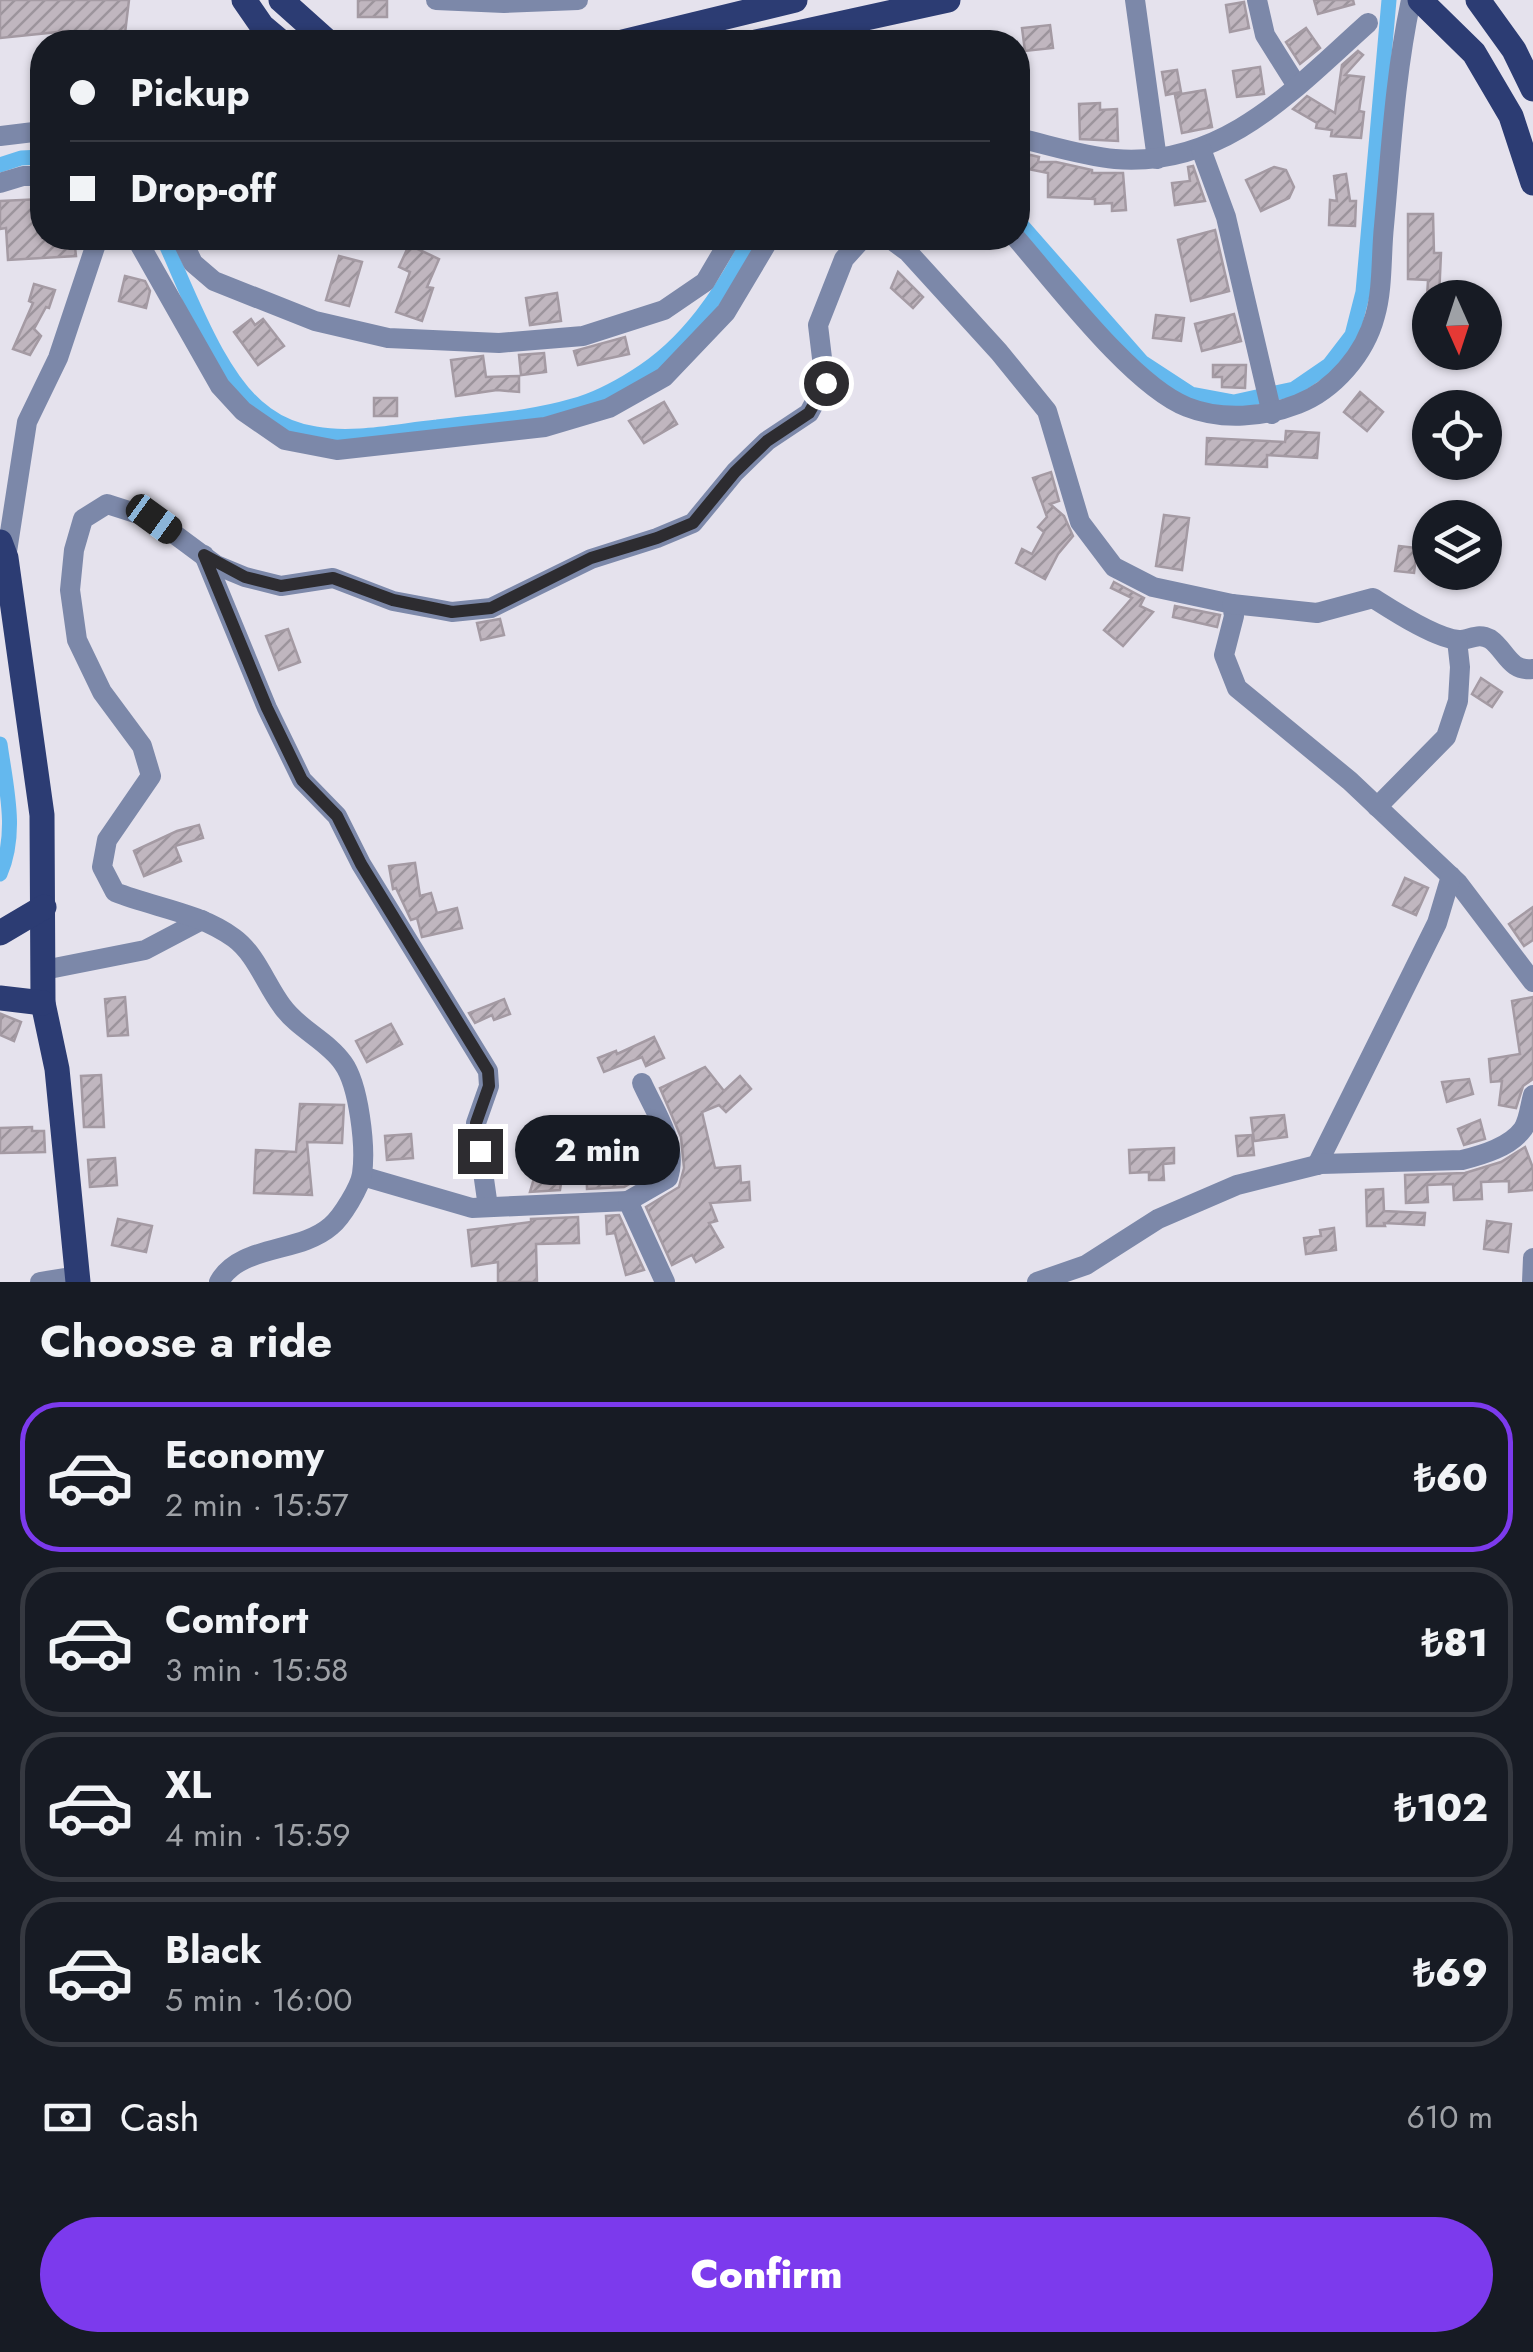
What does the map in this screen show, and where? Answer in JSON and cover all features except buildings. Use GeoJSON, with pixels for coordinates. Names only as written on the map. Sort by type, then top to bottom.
{"type":"FeatureCollection","features":[{"type":"Feature","properties":{"kind":"main road"},"geometry":{"type":"LineString","coordinates":[[244,0],[267,30]]}},
{"type":"Feature","properties":{"kind":"main road"},"geometry":{"type":"LineString","coordinates":[[281,0],[315,30]]}},
{"type":"Feature","properties":{"kind":"main road"},"geometry":{"type":"LineString","coordinates":[[664,30],[745,6],[795,0]]}},
{"type":"Feature","properties":{"kind":"main road"},"geometry":{"type":"LineString","coordinates":[[811,30],[948,0]]}},
{"type":"Feature","properties":{"kind":"main road"},"geometry":{"type":"LineString","coordinates":[[1420,0],[1474,54],[1512,116],[1533,183]]}},
{"type":"Feature","properties":{"kind":"main road"},"geometry":{"type":"LineString","coordinates":[[1478,0],[1514,50],[1533,89]]}},
{"type":"Feature","properties":{"kind":"main road"},"geometry":{"type":"LineString","coordinates":[[3,550],[42,815],[44,1003],[57,1069],[78,1279]]}},
{"type":"Feature","properties":{"kind":"main road"},"geometry":{"type":"LineString","coordinates":[[0,933],[44,907]]}},
{"type":"Feature","properties":{"kind":"main road"},"geometry":{"type":"LineString","coordinates":[[0,998],[44,1003]]}},
{"type":"Feature","properties":{"kind":"street"},"geometry":{"type":"LineString","coordinates":[[436,0],[504,4],[578,0]]}},
{"type":"Feature","properties":{"kind":"street"},"geometry":{"type":"LineString","coordinates":[[1136,0],[1158,159]]}},
{"type":"Feature","properties":{"kind":"street"},"geometry":{"type":"LineString","coordinates":[[1257,0],[1265,34],[1298,86]]}},
{"type":"Feature","properties":{"kind":"street"},"geometry":{"type":"LineString","coordinates":[[1026,250],[1105,340],[1157,388],[1188,408],[1236,416],[1270,404],[1317,397],[1352,364],[1376,316],[1398,60],[1411,0]]}},
{"type":"Feature","properties":{"kind":"street"},"geometry":{"type":"LineString","coordinates":[[1030,141],[1113,159],[1158,159],[1201,149],[1267,113],[1368,23]]}},
{"type":"Feature","properties":{"kind":"street"},"geometry":{"type":"LineString","coordinates":[[0,136],[30,132]]}},
{"type":"Feature","properties":{"kind":"street"},"geometry":{"type":"LineString","coordinates":[[1201,149],[1226,217],[1270,404]]}},
{"type":"Feature","properties":{"kind":"street"},"geometry":{"type":"LineString","coordinates":[[0,183],[30,176]]}},
{"type":"Feature","properties":{"kind":"street"},"geometry":{"type":"LineString","coordinates":[[3,550],[27,422],[58,358],[94,250]]}},
{"type":"Feature","properties":{"kind":"street"},"geometry":{"type":"LineString","coordinates":[[143,250],[220,386],[244,411],[285,440],[337,450],[545,427],[609,408],[664,377],[726,312],[763,250]]}},
{"type":"Feature","properties":{"kind":"street"},"geometry":{"type":"LineString","coordinates":[[187,250],[194,263],[214,281],[315,321],[388,338],[499,343],[582,336],[664,310],[705,282],[725,250]]}},
{"type":"Feature","properties":{"kind":"street"},"geometry":{"type":"LineString","coordinates":[[219,1282],[238,1260],[298,1246],[333,1224],[362,1176],[361,1128],[351,1076],[341,1059],[283,1008],[238,940],[179,910],[146,905],[115,892],[102,867],[107,840],[151,776],[142,746],[102,692],[76,640],[70,590],[74,550],[84,520],[107,504],[154,519],[204,555],[245,577],[281,586],[333,578],[393,600],[452,612],[491,608],[591,558],[693,523],[767,441],[809,413],[826,383],[818,326],[844,259],[853,250]]}},
{"type":"Feature","properties":{"kind":"street"},"geometry":{"type":"LineString","coordinates":[[903,250],[999,352],[1046,411],[1080,522],[1114,567],[1153,587],[1232,604],[1317,613],[1373,598],[1407,620],[1457,640],[1480,635],[1491,640],[1512,665],[1525,670],[1533,668]]}},
{"type":"Feature","properties":{"kind":"street"},"geometry":{"type":"LineString","coordinates":[[204,555],[267,708],[302,780],[337,816],[361,864],[488,1071],[489,1086],[476,1123],[488,1207]]}},
{"type":"Feature","properties":{"kind":"street"},"geometry":{"type":"LineString","coordinates":[[1232,604],[1234,616],[1224,655],[1237,688],[1451,876],[1533,982]]}},
{"type":"Feature","properties":{"kind":"street"},"geometry":{"type":"LineString","coordinates":[[1377,807],[1446,737],[1458,701],[1457,640]]}},
{"type":"Feature","properties":{"kind":"street"},"geometry":{"type":"LineString","coordinates":[[1317,1165],[1436,923],[1451,876]]}},
{"type":"Feature","properties":{"kind":"street"},"geometry":{"type":"LineString","coordinates":[[44,970],[145,950],[202,920]]}},
{"type":"Feature","properties":{"kind":"street"},"geometry":{"type":"LineString","coordinates":[[362,1176],[472,1208],[628,1200],[668,1178],[672,1166],[668,1140],[642,1083]]}},
{"type":"Feature","properties":{"kind":"street"},"geometry":{"type":"LineString","coordinates":[[1038,1282],[1086,1266],[1158,1219],[1237,1185],[1317,1165],[1462,1160],[1528,1133],[1533,1096]]}},
{"type":"Feature","properties":{"kind":"street"},"geometry":{"type":"LineString","coordinates":[[628,1200],[665,1282]]}},
{"type":"Feature","properties":{"kind":"street"},"geometry":{"type":"LineString","coordinates":[[1532,1282],[1533,1258]]}},
{"type":"Feature","properties":{"kind":"street"},"geometry":{"type":"LineString","coordinates":[[40,1282],[78,1279]]}},
{"type":"Feature","properties":{"kind":"waterway"},"geometry":{"type":"LineString","coordinates":[[1030,235],[1142,362],[1191,394],[1234,402],[1294,389],[1329,365],[1352,335],[1363,292],[1389,0]]}},
{"type":"Feature","properties":{"kind":"waterway"},"geometry":{"type":"LineString","coordinates":[[0,165],[30,158]]}},
{"type":"Feature","properties":{"kind":"waterway"},"geometry":{"type":"LineString","coordinates":[[168,250],[219,358],[249,399],[289,427],[345,436],[522,417],[573,406],[605,394],[654,364],[688,333],[716,297],[743,250]]}},
{"type":"Feature","properties":{"kind":"waterway"},"geometry":{"type":"LineString","coordinates":[[0,744],[9,826],[0,874]]}},
{"type":"Feature","properties":{"kind":"route"},"geometry":{"type":"LineString","coordinates":[[480,1151],[476,1123],[489,1086],[488,1071],[361,864],[337,816],[302,780],[267,708],[204,555],[245,577],[281,586],[333,578],[393,600],[452,612],[491,608],[591,558],[693,523],[767,441],[809,413],[826,383]]}}]}
